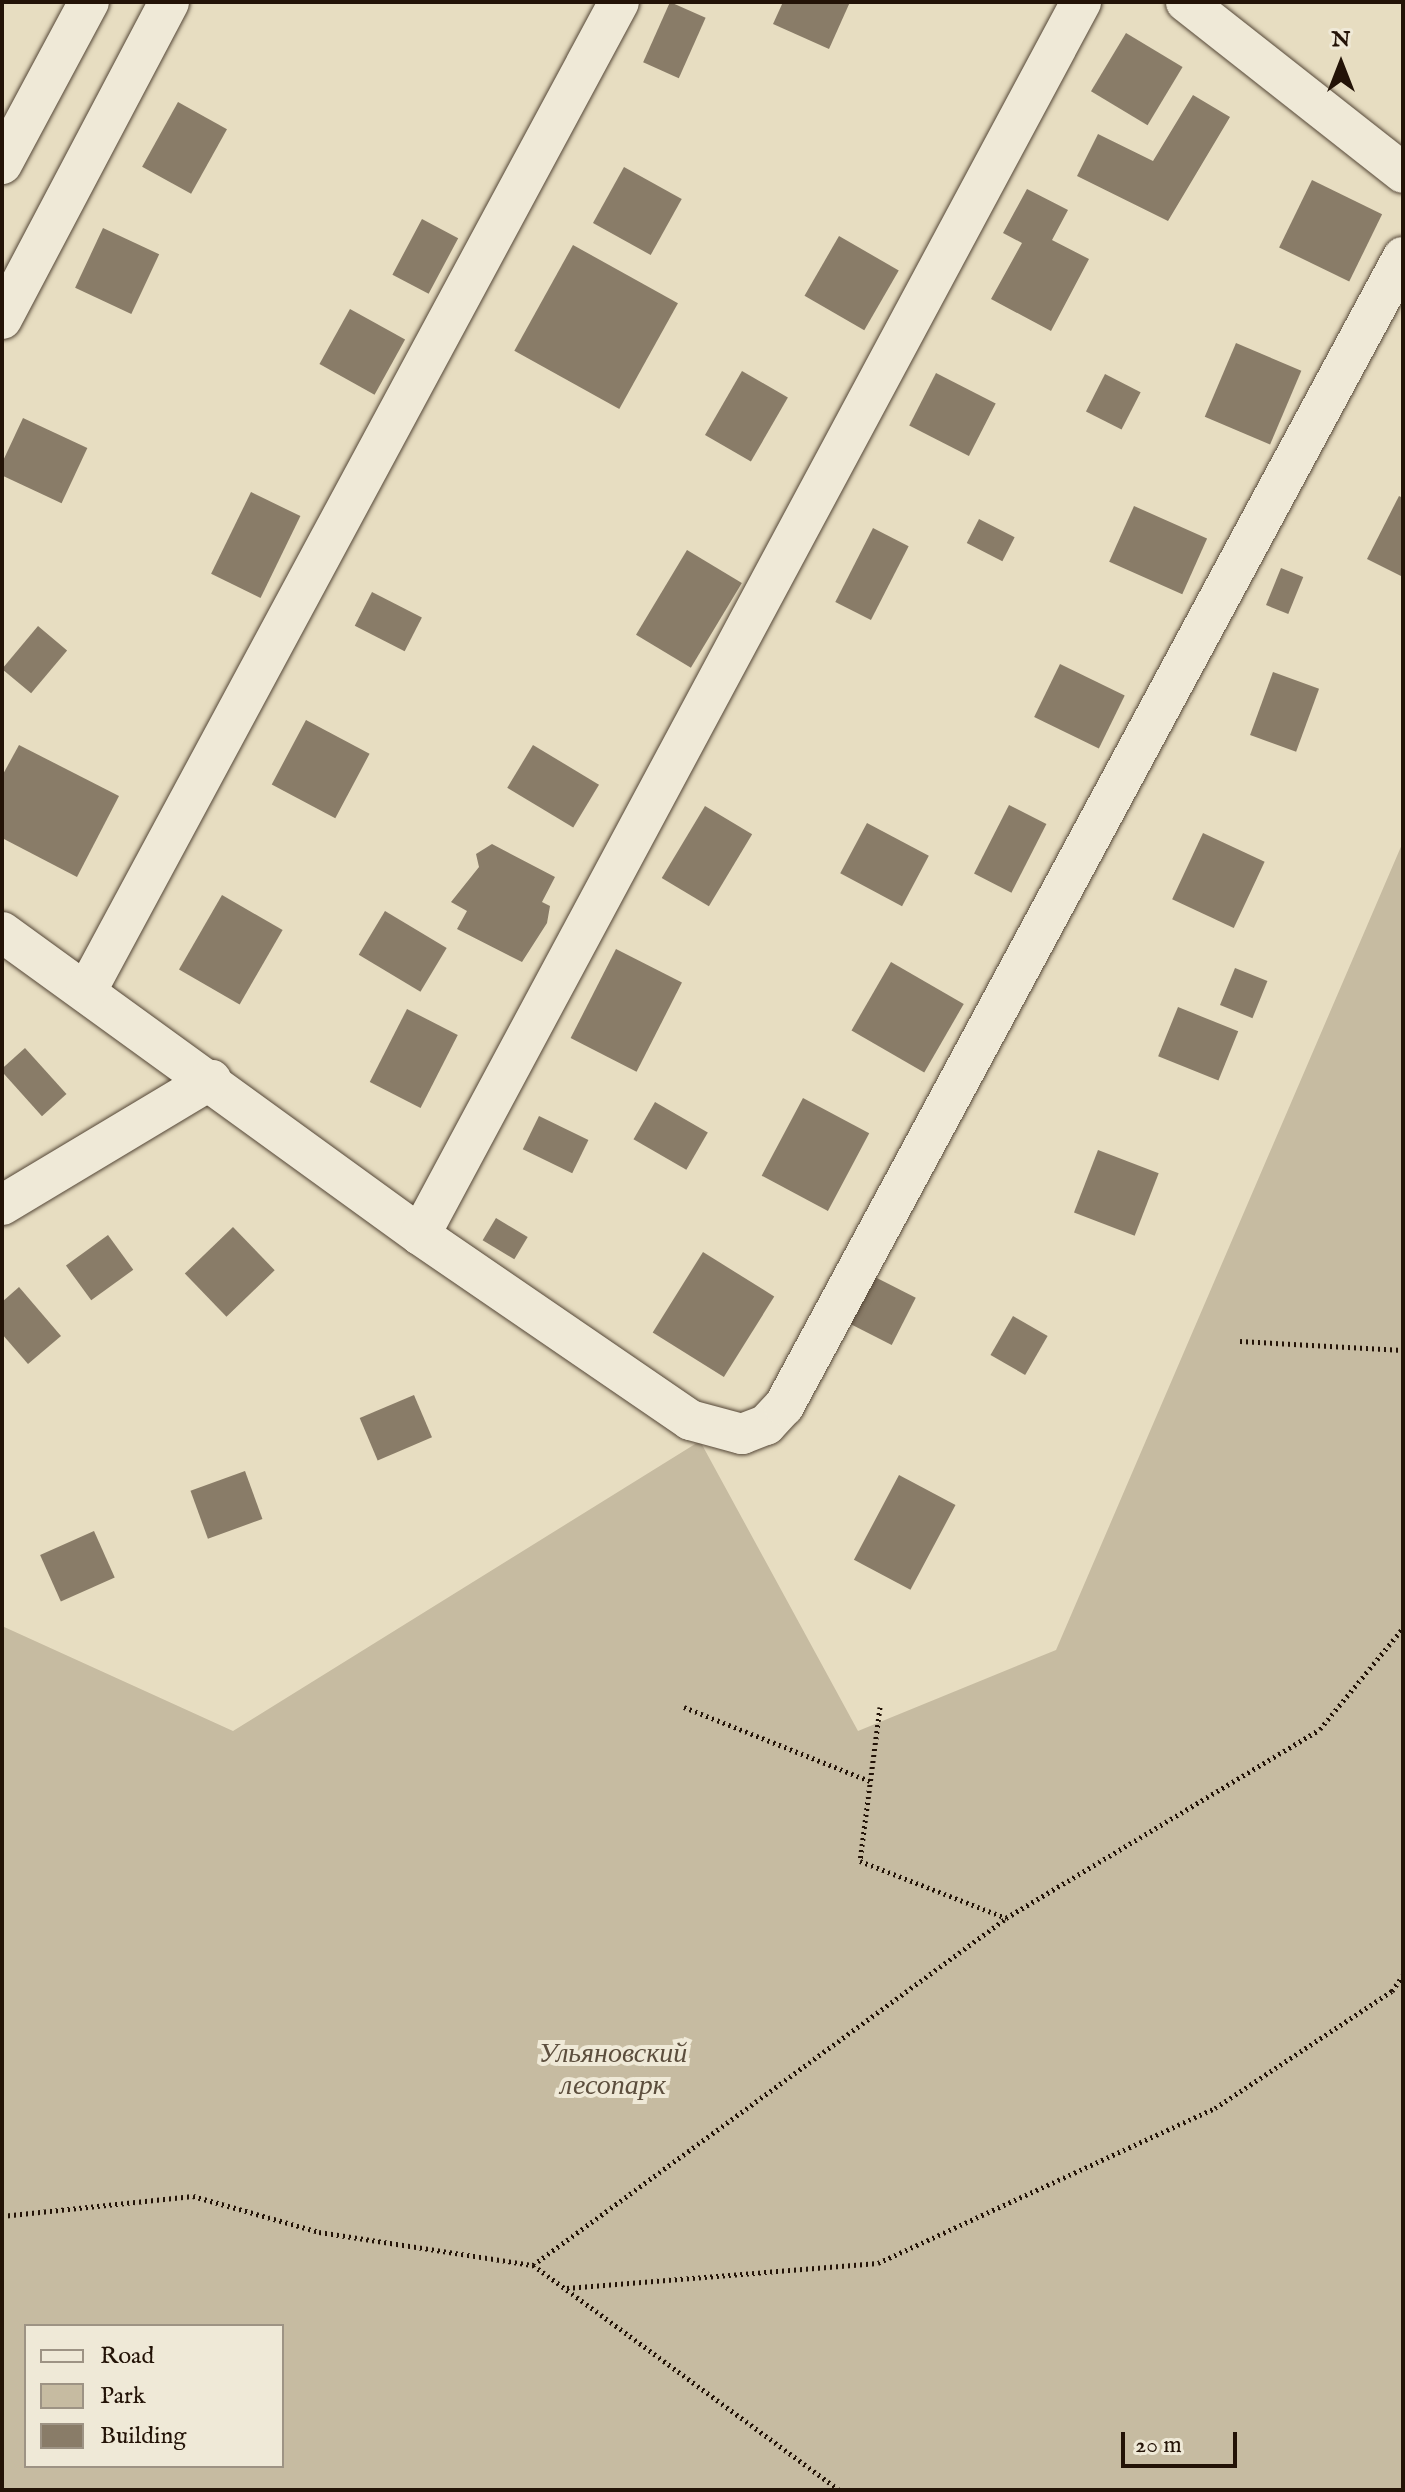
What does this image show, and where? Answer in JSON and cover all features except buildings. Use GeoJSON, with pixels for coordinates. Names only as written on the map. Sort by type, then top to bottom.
{"type":"FeatureCollection","features":[{"type":"Feature","properties":{"kind":"street"},"geometry":{"type":"LineString","coordinates":[[2,319],[169,2]]}},
{"type":"Feature","properties":{"kind":"street"},"geometry":{"type":"LineString","coordinates":[[86,992],[619,2]]}},
{"type":"Feature","properties":{"kind":"street"},"geometry":{"type":"LineString","coordinates":[[420,1235],[1081,2]]}},
{"type":"Feature","properties":{"kind":"street"},"geometry":{"type":"LineString","coordinates":[[1186,2],[1403,173]]}},
{"type":"Feature","properties":{"kind":"street"},"geometry":{"type":"LineString","coordinates":[[2,164],[82,5]]}},
{"type":"Feature","properties":{"kind":"street"},"geometry":{"type":"LineString","coordinates":[[2,932],[211,1080],[420,1235],[690,1420],[742,1434],[766,1425],[784,1406],[1403,257]]}},
{"type":"Feature","properties":{"kind":"street"},"geometry":{"type":"LineString","coordinates":[[2,1205],[211,1080]]}},
{"type":"Feature","properties":{"kind":"path"},"geometry":{"type":"LineString","coordinates":[[1240,1341],[1403,1350]]}},
{"type":"Feature","properties":{"kind":"path"},"geometry":{"type":"LineString","coordinates":[[533,2265],[1006,1918],[1320,1729],[1403,1628]]}},
{"type":"Feature","properties":{"kind":"path"},"geometry":{"type":"LineString","coordinates":[[684,1707],[870,1781]]}},
{"type":"Feature","properties":{"kind":"path"},"geometry":{"type":"LineString","coordinates":[[880,1707],[860,1861],[1006,1918]]}},
{"type":"Feature","properties":{"kind":"path"},"geometry":{"type":"LineString","coordinates":[[566,2288],[878,2263],[1215,2108],[1392,1991],[1403,1975]]}},
{"type":"Feature","properties":{"kind":"path"},"geometry":{"type":"LineString","coordinates":[[2,2216],[193,2196],[319,2232],[533,2265],[839,2490]]}},
{"type":"Feature","properties":{"kind":"green space","name":"Ульяновский лесопарк"},"geometry":{"type":"Polygon","coordinates":[[[1403,842],[1403,2490],[2,2490],[2,1626],[233,1731],[700,1441],[858,1731],[1056,1650],[1403,842]]]}}]}
